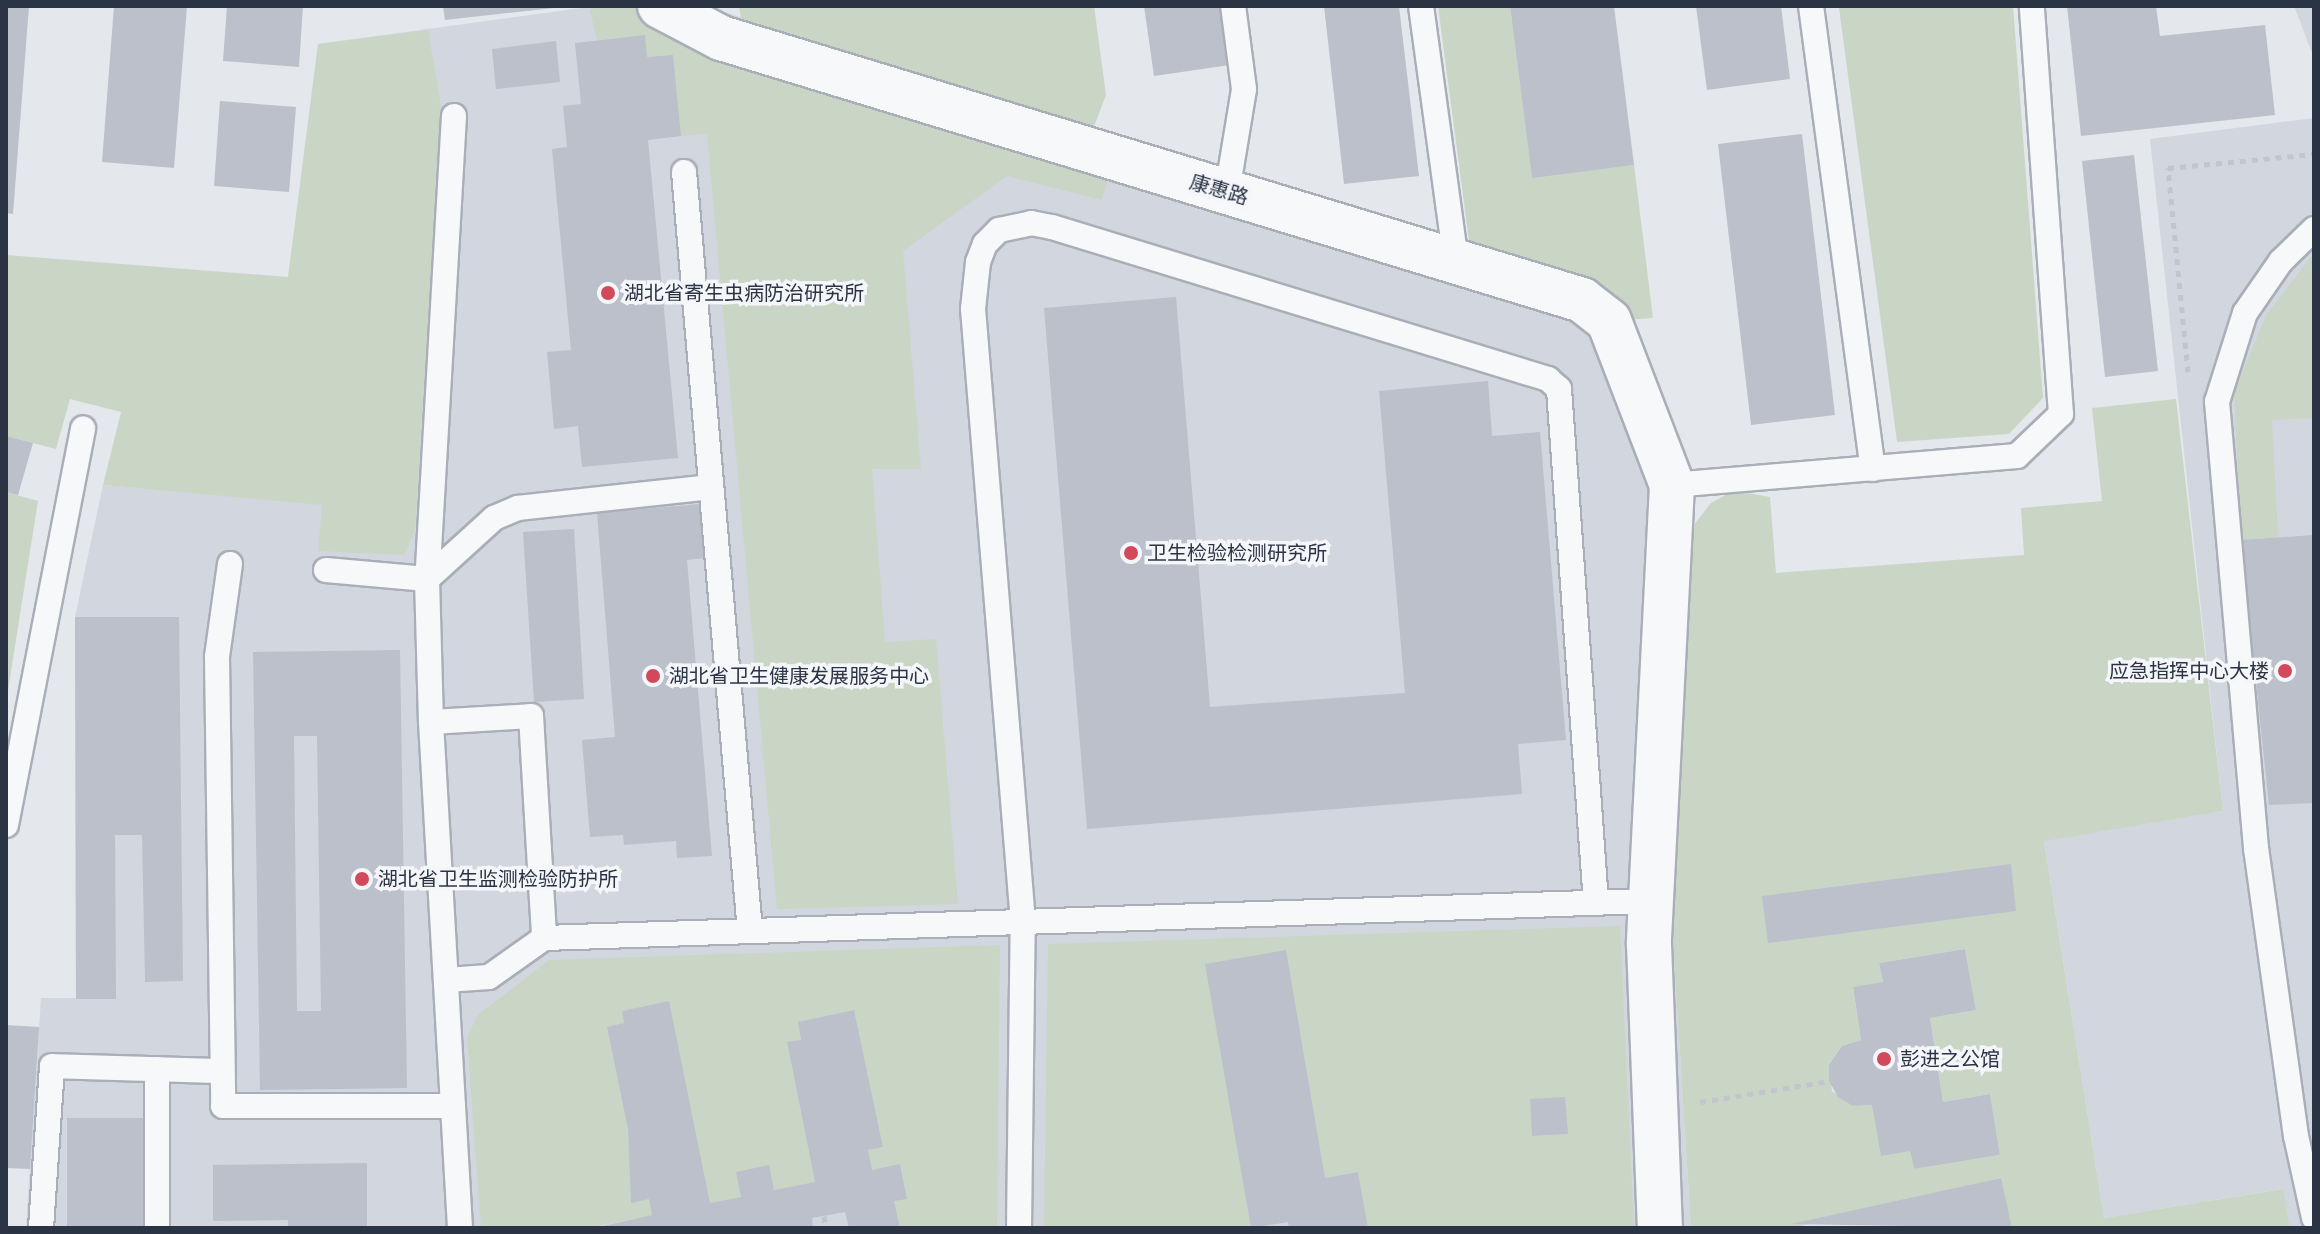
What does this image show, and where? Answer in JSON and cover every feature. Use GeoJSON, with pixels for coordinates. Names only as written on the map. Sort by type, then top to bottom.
{"type":"FeatureCollection","features":[{"type":"Feature","properties":{"kind":"street","name":"康惠路"},"geometry":{"type":"LineString","coordinates":[[660,6],[719,22],[1227,192],[1582,300],[1609,321],[1672,485]]}},
{"type":"Feature","properties":{"kind":"street"},"geometry":{"type":"LineString","coordinates":[[1660,1228],[1650,901],[1672,485]]}},
{"type":"Feature","properties":{"kind":"lane"},"geometry":{"type":"LineString","coordinates":[[1227,192],[1244,89],[1233,6]]}},
{"type":"Feature","properties":{"kind":"lane"},"geometry":{"type":"LineString","coordinates":[[1421,6],[1456,261]]}},
{"type":"Feature","properties":{"kind":"lane"},"geometry":{"type":"LineString","coordinates":[[1811,6],[1873,469]]}},
{"type":"Feature","properties":{"kind":"lane"},"geometry":{"type":"LineString","coordinates":[[1672,485],[2017,456],[2061,414],[2032,6]]}},
{"type":"Feature","properties":{"kind":"lane"},"geometry":{"type":"LineString","coordinates":[[454,116],[427,579],[431,722],[460,1228]]}},
{"type":"Feature","properties":{"kind":"lane"},"geometry":{"type":"LineString","coordinates":[[684,172],[750,931]]}},
{"type":"Feature","properties":{"kind":"lane"},"geometry":{"type":"LineString","coordinates":[[1019,1228],[1023,922],[973,283],[985,244],[999,230],[1031,223],[1548,379],[1559,389],[1596,903]]}},
{"type":"Feature","properties":{"kind":"lane"},"geometry":{"type":"LineString","coordinates":[[2314,229],[2281,261],[2245,313],[2217,402],[2256,848],[2296,1136],[2314,1218]]}},
{"type":"Feature","properties":{"kind":"lane"},"geometry":{"type":"LineString","coordinates":[[6,825],[83,428]]}},
{"type":"Feature","properties":{"kind":"lane"},"geometry":{"type":"LineString","coordinates":[[326,570],[427,579],[494,518],[518,508],[711,487]]}},
{"type":"Feature","properties":{"kind":"lane"},"geometry":{"type":"LineString","coordinates":[[230,564],[217,657],[223,1106],[453,1106]]}},
{"type":"Feature","properties":{"kind":"lane"},"geometry":{"type":"LineString","coordinates":[[431,722],[531,716],[544,938]]}},
{"type":"Feature","properties":{"kind":"lane"},"geometry":{"type":"LineString","coordinates":[[446,980],[489,977],[544,938],[1650,901]]}},
{"type":"Feature","properties":{"kind":"lane"},"geometry":{"type":"LineString","coordinates":[[41,1228],[52,1066],[222,1071]]}},
{"type":"Feature","properties":{"kind":"lane"},"geometry":{"type":"LineString","coordinates":[[157,1069],[157,1228]]}},
{"type":"Feature","properties":{"kind":"path"},"geometry":{"type":"LineString","coordinates":[[2217,402],[2191,406],[2168,168],[2314,154]]}},
{"type":"Feature","properties":{"kind":"path"},"geometry":{"type":"LineString","coordinates":[[1655,1109],[1829,1081]]}},
{"type":"Feature","properties":{"kind":"path"},"geometry":{"type":"LineString","coordinates":[[824,1216],[826,1228]]}},
{"type":"Feature","properties":{"kind":"shaded area"},"geometry":{"type":"Polygon","coordinates":[[[596,6],[705,6],[1564,277],[1626,320],[1683,450],[1691,485],[1671,912],[1691,1228],[26,1228],[41,998],[76,998],[75,617],[103,485],[264,499],[318,44],[596,6]]]}},
{"type":"Feature","properties":{"kind":"shaded area"},"geometry":{"type":"Polygon","coordinates":[[[2294,6],[2314,6],[2314,58],[2294,6]]]}},
{"type":"Feature","properties":{"kind":"shaded area"},"geometry":{"type":"Polygon","coordinates":[[[2314,118],[2314,1228],[2290,1228],[2282,1189],[2104,1218],[2044,840],[2223,811],[2150,139],[2314,118]]]}},
{"type":"Feature","properties":{"kind":"green space"},"geometry":{"type":"Polygon","coordinates":[[[596,6],[641,6],[1111,169],[1102,200],[1007,176],[903,251],[921,469],[872,469],[885,642],[936,639],[958,904],[777,909],[707,134],[681,136],[673,55],[647,57],[645,36],[597,40],[590,11],[596,6]]]}},
{"type":"Feature","properties":{"kind":"green space"},"geometry":{"type":"Polygon","coordinates":[[[739,6],[1094,6],[1106,95],[1093,129],[741,18],[739,6]]]}},
{"type":"Feature","properties":{"kind":"green space"},"geometry":{"type":"Polygon","coordinates":[[[1438,6],[1510,6],[1532,177],[1634,165],[1653,318],[1626,320],[1470,248],[1438,6]]]}},
{"type":"Feature","properties":{"kind":"green space"},"geometry":{"type":"Polygon","coordinates":[[[2013,6],[2043,398],[2009,434],[1897,442],[1839,8],[2013,6]]]}},
{"type":"Feature","properties":{"kind":"green space"},"geometry":{"type":"Polygon","coordinates":[[[428,30],[441,106],[415,531],[404,555],[318,551],[322,505],[103,485],[121,412],[70,399],[56,449],[6,436],[6,255],[288,277],[318,44],[428,30]]]}},
{"type":"Feature","properties":{"kind":"green space"},"geometry":{"type":"Polygon","coordinates":[[[2314,253],[2314,418],[2272,420],[2278,537],[2241,540],[2234,393],[2266,315],[2314,253]]]}},
{"type":"Feature","properties":{"kind":"green space"},"geometry":{"type":"Polygon","coordinates":[[[2176,399],[2223,811],[2044,841],[2104,1218],[2283,1189],[2290,1228],[2012,1228],[2000,1178],[1792,1228],[1691,1228],[1671,912],[1689,531],[1711,503],[1727,494],[1747,493],[1770,497],[1776,573],[2024,555],[2021,508],[2102,501],[2092,408],[2176,399]],[[1965,949],[1879,963],[1883,982],[1853,988],[1861,1040],[1842,1046],[1829,1063],[1832,1091],[1853,1106],[1872,1105],[1910,1151],[1914,1169],[2000,1155],[1990,1094],[1943,1102],[1930,1018],[1976,1010],[1965,949]]]}},
{"type":"Feature","properties":{"kind":"green space"},"geometry":{"type":"Polygon","coordinates":[[[6,492],[38,501],[6,703],[6,492]]]}},
{"type":"Feature","properties":{"kind":"green space"},"geometry":{"type":"Polygon","coordinates":[[[1620,926],[1634,1228],[1368,1228],[1358,1172],[1325,1178],[1286,950],[1206,964],[1251,1228],[1044,1228],[1048,944],[1620,926]],[[1565,1097],[1530,1100],[1532,1136],[1567,1134],[1565,1097]]]}},
{"type":"Feature","properties":{"kind":"green space"},"geometry":{"type":"Polygon","coordinates":[[[1000,945],[997,1228],[900,1228],[894,1201],[907,1198],[901,1164],[872,1170],[868,1150],[883,1147],[854,1010],[798,1022],[801,1040],[787,1043],[815,1182],[774,1190],[769,1165],[737,1172],[741,1197],[710,1203],[668,1001],[623,1011],[624,1023],[607,1027],[628,1129],[631,1202],[649,1199],[652,1215],[588,1228],[481,1228],[467,1037],[478,1015],[549,960],[1000,945]]]}},
{"type":"Feature","properties":{"kind":"building"},"geometry":{"type":"Polygon","coordinates":[[[6,6],[29,6],[13,214],[6,213],[6,6]]]}},
{"type":"Feature","properties":{"kind":"building"},"geometry":{"type":"Polygon","coordinates":[[[114,6],[187,6],[174,168],[102,162],[114,6]]]}},
{"type":"Feature","properties":{"kind":"building"},"geometry":{"type":"Polygon","coordinates":[[[227,6],[303,6],[299,67],[223,61],[227,6]]]}},
{"type":"Feature","properties":{"kind":"building"},"geometry":{"type":"Polygon","coordinates":[[[443,6],[554,6],[554,8],[445,20],[443,6]]]}},
{"type":"Feature","properties":{"kind":"building"},"geometry":{"type":"Polygon","coordinates":[[[1144,6],[1221,6],[1230,65],[1154,76],[1144,6]]]}},
{"type":"Feature","properties":{"kind":"building"},"geometry":{"type":"Polygon","coordinates":[[[1324,6],[1399,6],[1419,176],[1344,184],[1324,6]]]}},
{"type":"Feature","properties":{"kind":"building"},"geometry":{"type":"Polygon","coordinates":[[[1510,6],[1614,6],[1634,165],[1532,178],[1510,6]]]}},
{"type":"Feature","properties":{"kind":"building"},"geometry":{"type":"Polygon","coordinates":[[[1696,6],[1781,6],[1790,79],[1707,90],[1696,6]]]}},
{"type":"Feature","properties":{"kind":"building"},"geometry":{"type":"Polygon","coordinates":[[[2067,6],[2156,6],[2160,36],[2265,25],[2275,115],[2081,136],[2067,6]]]}},
{"type":"Feature","properties":{"kind":"building"},"geometry":{"type":"Polygon","coordinates":[[[645,35],[647,57],[673,55],[681,136],[648,140],[678,458],[582,467],[578,426],[554,429],[547,352],[571,350],[552,149],[567,147],[563,106],[581,104],[575,43],[645,35]]]}},
{"type":"Feature","properties":{"kind":"building"},"geometry":{"type":"Polygon","coordinates":[[[556,41],[560,82],[496,89],[492,49],[556,41]]]}},
{"type":"Feature","properties":{"kind":"building"},"geometry":{"type":"Polygon","coordinates":[[[220,101],[296,107],[289,192],[214,186],[220,101]]]}},
{"type":"Feature","properties":{"kind":"building"},"geometry":{"type":"Polygon","coordinates":[[[1802,134],[1835,415],[1751,425],[1718,144],[1802,134]]]}},
{"type":"Feature","properties":{"kind":"building"},"geometry":{"type":"Polygon","coordinates":[[[2134,155],[2158,371],[2105,377],[2082,161],[2134,155]]]}},
{"type":"Feature","properties":{"kind":"building"},"geometry":{"type":"Polygon","coordinates":[[[1176,297],[1210,707],[1405,693],[1379,391],[1488,381],[1492,436],[1540,432],[1566,740],[1518,744],[1522,794],[1087,829],[1044,308],[1176,297]]]}},
{"type":"Feature","properties":{"kind":"building"},"geometry":{"type":"Polygon","coordinates":[[[6,436],[33,443],[18,495],[6,492],[6,436]]]}},
{"type":"Feature","properties":{"kind":"building"},"geometry":{"type":"Polygon","coordinates":[[[700,504],[705,558],[687,560],[712,856],[677,858],[676,841],[624,845],[623,835],[590,837],[582,740],[615,737],[597,513],[700,504]]]}},
{"type":"Feature","properties":{"kind":"building"},"geometry":{"type":"Polygon","coordinates":[[[574,529],[584,699],[534,702],[523,532],[574,529]]]}},
{"type":"Feature","properties":{"kind":"building","name":"应急指挥中心大楼"},"geometry":{"type":"Polygon","coordinates":[[[2314,535],[2314,803],[2269,805],[2241,540],[2314,535]]]}},
{"type":"Feature","properties":{"kind":"building"},"geometry":{"type":"Polygon","coordinates":[[[75,617],[179,617],[183,981],[145,982],[142,835],[115,835],[116,999],[76,999],[75,617]]]}},
{"type":"Feature","properties":{"kind":"building"},"geometry":{"type":"Polygon","coordinates":[[[400,650],[407,1088],[260,1090],[253,652],[400,650]],[[294,736],[297,1011],[321,1011],[317,736],[294,736]]]}},
{"type":"Feature","properties":{"kind":"building"},"geometry":{"type":"Polygon","coordinates":[[[2011,864],[2016,911],[1768,943],[1762,896],[2011,864]]]}},
{"type":"Feature","properties":{"kind":"building","name":"彭进之公馆"},"geometry":{"type":"Polygon","coordinates":[[[1965,949],[1976,1010],[1930,1018],[1943,1102],[1990,1094],[2000,1155],[1914,1169],[1910,1151],[1881,1156],[1872,1105],[1853,1106],[1838,1097],[1829,1081],[1829,1064],[1842,1046],[1861,1040],[1853,987],[1883,982],[1879,963],[1965,949]]]}},
{"type":"Feature","properties":{"kind":"building"},"geometry":{"type":"Polygon","coordinates":[[[1286,950],[1325,1178],[1358,1172],[1368,1228],[1289,1228],[1288,1222],[1251,1228],[1205,964],[1286,950]]]}},
{"type":"Feature","properties":{"kind":"building"},"geometry":{"type":"Polygon","coordinates":[[[669,1001],[710,1203],[741,1197],[736,1172],[769,1165],[774,1190],[815,1182],[787,1042],[801,1040],[798,1022],[854,1010],[883,1147],[868,1150],[872,1170],[900,1164],[907,1199],[894,1201],[900,1228],[849,1228],[845,1212],[812,1218],[813,1228],[595,1228],[652,1215],[649,1199],[631,1203],[628,1129],[607,1027],[624,1023],[622,1011],[669,1001]]]}},
{"type":"Feature","properties":{"kind":"building"},"geometry":{"type":"Polygon","coordinates":[[[6,1025],[39,1027],[30,1169],[6,1168],[6,1025]]]}},
{"type":"Feature","properties":{"kind":"building"},"geometry":{"type":"Polygon","coordinates":[[[1565,1097],[1568,1134],[1532,1136],[1530,1099],[1565,1097]]]}},
{"type":"Feature","properties":{"kind":"building"},"geometry":{"type":"Polygon","coordinates":[[[67,1118],[144,1118],[143,1228],[67,1228],[67,1118]]]}},
{"type":"Feature","properties":{"kind":"building"},"geometry":{"type":"Polygon","coordinates":[[[367,1163],[367,1228],[288,1228],[288,1220],[213,1221],[213,1165],[367,1163]]]}},
{"type":"Feature","properties":{"kind":"building"},"geometry":{"type":"Polygon","coordinates":[[[2001,1178],[2012,1228],[1791,1224],[2001,1178]]]}},
{"type":"Feature","properties":{"kind":"place","name":"湖北省寄生虫病防治研究所"},"geometry":{"type":"Point","coordinates":[608,293]}},
{"type":"Feature","properties":{"kind":"place","name":"卫生检验检测研究所"},"geometry":{"type":"Point","coordinates":[1131,553]}},
{"type":"Feature","properties":{"kind":"place","name":"应急指挥中心大楼"},"geometry":{"type":"Point","coordinates":[2285,671]}},
{"type":"Feature","properties":{"kind":"place","name":"湖北省卫生健康发展服务中心"},"geometry":{"type":"Point","coordinates":[653,676]}},
{"type":"Feature","properties":{"kind":"place","name":"湖北省卫生监测检验防护所"},"geometry":{"type":"Point","coordinates":[362,879]}},
{"type":"Feature","properties":{"kind":"place","name":"彭进之公馆"},"geometry":{"type":"Point","coordinates":[1884,1059]}}]}
